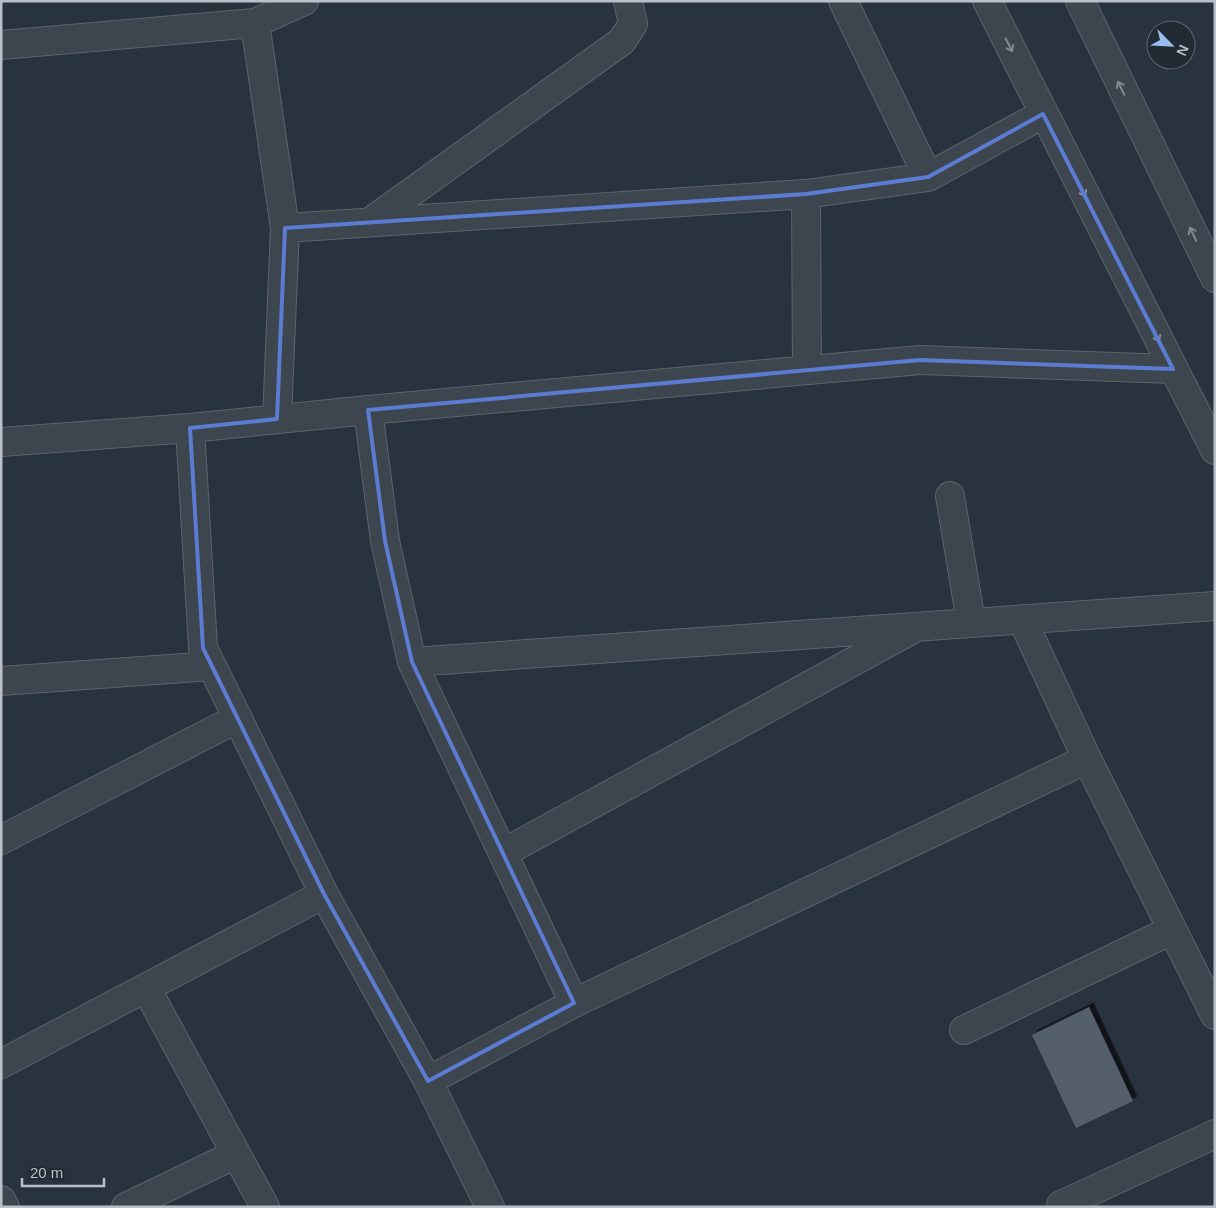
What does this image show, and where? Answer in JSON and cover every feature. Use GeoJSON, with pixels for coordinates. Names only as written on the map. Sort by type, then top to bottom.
{"type":"FeatureCollection","features":[{"type":"Feature","properties":{"kind":"street"},"geometry":{"type":"LineString","coordinates":[[1,45],[255,22],[304,1]]}},
{"type":"Feature","properties":{"kind":"street"},"geometry":{"type":"LineString","coordinates":[[370,222],[622,41],[633,24],[628,1]]}},
{"type":"Feature","properties":{"kind":"street"},"geometry":{"type":"LineString","coordinates":[[843,1],[928,177]]}},
{"type":"Feature","properties":{"kind":"street"},"geometry":{"type":"LineString","coordinates":[[987,1],[1173,370],[1213,443]]}},
{"type":"Feature","properties":{"kind":"street"},"geometry":{"type":"LineString","coordinates":[[1080,1],[1215,278]]}},
{"type":"Feature","properties":{"kind":"street"},"geometry":{"type":"LineString","coordinates":[[255,22],[284,228],[277,419]]}},
{"type":"Feature","properties":{"kind":"street"},"geometry":{"type":"LineString","coordinates":[[284,228],[806,194],[928,177],[1044,114]]}},
{"type":"Feature","properties":{"kind":"street"},"geometry":{"type":"LineString","coordinates":[[806,194],[807,370]]}},
{"type":"Feature","properties":{"kind":"street"},"geometry":{"type":"LineString","coordinates":[[1,442],[190,428],[920,360],[1173,370]]}},
{"type":"Feature","properties":{"kind":"street"},"geometry":{"type":"LineString","coordinates":[[368,410],[386,541],[412,662],[574,1003]]}},
{"type":"Feature","properties":{"kind":"street"},"geometry":{"type":"LineString","coordinates":[[190,428],[204,648],[324,894],[428,1081],[490,1207]]}},
{"type":"Feature","properties":{"kind":"street"},"geometry":{"type":"LineString","coordinates":[[950,496],[971,622]]}},
{"type":"Feature","properties":{"kind":"street"},"geometry":{"type":"LineString","coordinates":[[412,662],[1215,606]]}},
{"type":"Feature","properties":{"kind":"street"},"geometry":{"type":"LineString","coordinates":[[1022,619],[1087,759],[1215,1015]]}},
{"type":"Feature","properties":{"kind":"street"},"geometry":{"type":"LineString","coordinates":[[503,853],[919,626]]}},
{"type":"Feature","properties":{"kind":"street"},"geometry":{"type":"LineString","coordinates":[[1,681],[212,666]]}},
{"type":"Feature","properties":{"kind":"street"},"geometry":{"type":"LineString","coordinates":[[1,840],[238,718]]}},
{"type":"Feature","properties":{"kind":"street"},"geometry":{"type":"LineString","coordinates":[[428,1081],[574,1003],[1087,759]]}},
{"type":"Feature","properties":{"kind":"street"},"geometry":{"type":"LineString","coordinates":[[1,1064],[324,894]]}},
{"type":"Feature","properties":{"kind":"street"},"geometry":{"type":"LineString","coordinates":[[964,1030],[1172,930]]}},
{"type":"Feature","properties":{"kind":"street"},"geometry":{"type":"LineString","coordinates":[[146,988],[265,1207]]}},
{"type":"Feature","properties":{"kind":"street"},"geometry":{"type":"LineString","coordinates":[[1061,1205],[1215,1134]]}},
{"type":"Feature","properties":{"kind":"street"},"geometry":{"type":"LineString","coordinates":[[126,1207],[236,1154]]}},
{"type":"Feature","properties":{"kind":"street"},"geometry":{"type":"LineString","coordinates":[[1,1200],[5,1207]]}},
{"type":"Feature","properties":{"kind":"highlighted area"},"geometry":{"type":"Polygon","coordinates":[[[1043,114],[1173,369],[920,360],[368,410],[385,541],[412,662],[574,1003],[428,1081],[324,894],[203,648],[190,428],[277,419],[285,228],[806,194],[928,177],[1043,114]]]}},
{"type":"Feature","properties":{"kind":"building"},"geometry":{"type":"Polygon","coordinates":[[[1089,1007],[1133,1101],[1076,1128],[1032,1035],[1089,1007]]]}}]}
